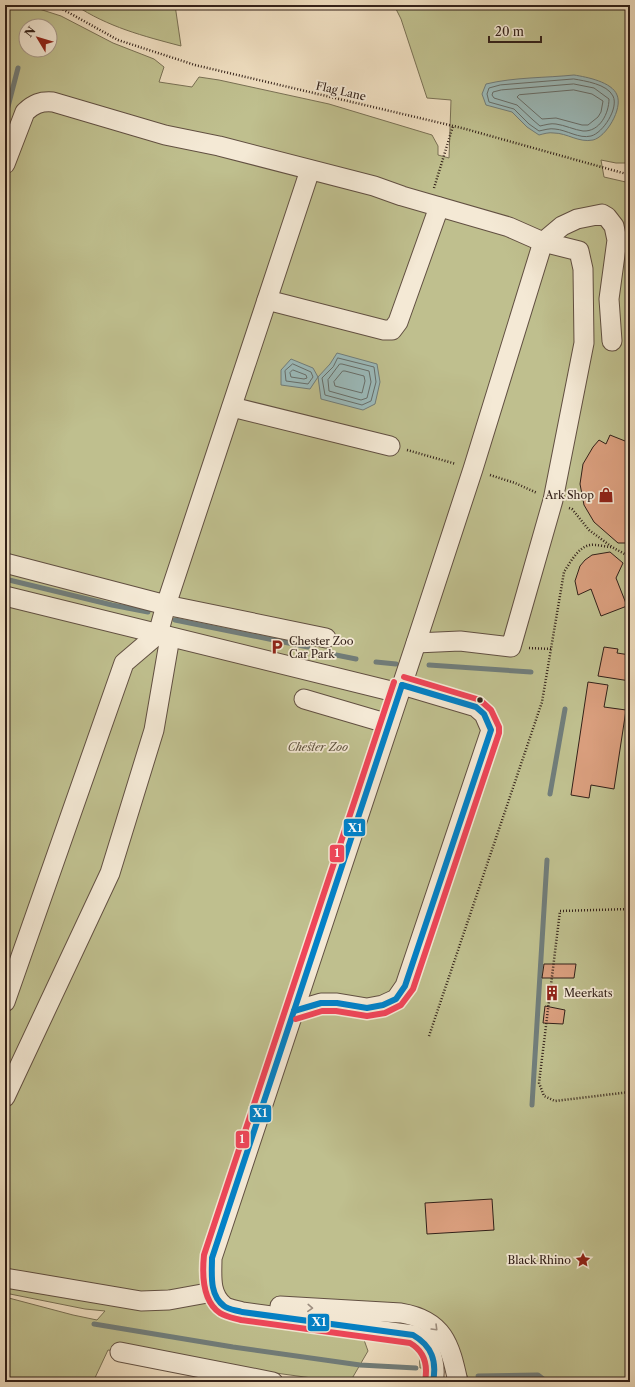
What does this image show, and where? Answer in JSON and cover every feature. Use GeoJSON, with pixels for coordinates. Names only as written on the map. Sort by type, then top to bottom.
{"type":"FeatureCollection","features":[{"type":"Feature","properties":{"kind":"lane"},"geometry":{"type":"LineString","coordinates":[[5,164],[25,112],[43,101],[53,102],[165,135],[219,146],[374,186],[402,196],[509,227],[543,242],[579,251],[583,269],[584,343],[553,500],[511,647],[460,641],[416,644]]}},
{"type":"Feature","properties":{"kind":"lane"},"geometry":{"type":"LineString","coordinates":[[5,1097],[110,873],[154,730],[166,605],[310,170]]}},
{"type":"Feature","properties":{"kind":"lane"},"geometry":{"type":"LineString","coordinates":[[267,300],[384,330],[392,330],[398,322],[434,205]]}},
{"type":"Feature","properties":{"kind":"lane"},"geometry":{"type":"LineString","coordinates":[[433,1382],[435,1374],[431,1354],[425,1343],[413,1335],[242,1312],[224,1306],[213,1284],[212,1258],[416,644],[543,242],[562,226],[577,219],[602,214],[607,217],[614,226],[617,240],[609,300],[612,342]]}},
{"type":"Feature","properties":{"kind":"lane"},"geometry":{"type":"LineString","coordinates":[[232,406],[390,446]]}},
{"type":"Feature","properties":{"kind":"lane"},"geometry":{"type":"LineString","coordinates":[[5,563],[166,605],[326,638]]}},
{"type":"Feature","properties":{"kind":"lane"},"geometry":{"type":"LineString","coordinates":[[5,596],[164,636],[476,707],[484,714],[491,730],[405,986],[396,999],[383,1005],[367,1008],[337,1003],[321,1003],[294,1011]]}},
{"type":"Feature","properties":{"kind":"lane"},"geometry":{"type":"LineString","coordinates":[[5,1002],[124,663],[164,636]]}},
{"type":"Feature","properties":{"kind":"lane"},"geometry":{"type":"LineString","coordinates":[[304,699],[389,724]]}},
{"type":"Feature","properties":{"kind":"lane"},"geometry":{"type":"LineString","coordinates":[[5,1278],[141,1301],[169,1300],[213,1284]]}},
{"type":"Feature","properties":{"kind":"lane"},"geometry":{"type":"LineString","coordinates":[[213,1284],[232,1299],[257,1305],[401,1312],[415,1315],[427,1320],[438,1329],[452,1356],[458,1382]]}},
{"type":"Feature","properties":{"kind":"lane"},"geometry":{"type":"LineString","coordinates":[[120,1352],[272,1382]]}},
{"type":"Feature","properties":{"kind":"path","name":"Flag Lane"},"geometry":{"type":"LineString","coordinates":[[55,5],[118,40],[196,65],[453,126],[630,175]]}},
{"type":"Feature","properties":{"kind":"path"},"geometry":{"type":"LineString","coordinates":[[434,205],[453,126]]}},
{"type":"Feature","properties":{"kind":"path"},"geometry":{"type":"LineString","coordinates":[[553,500],[572,509],[589,530],[612,547],[630,557]]}},
{"type":"Feature","properties":{"kind":"path"},"geometry":{"type":"LineString","coordinates":[[429,1036],[542,702],[564,572],[573,558],[582,549],[589,545],[612,547]]}},
{"type":"Feature","properties":{"kind":"path"},"geometry":{"type":"LineString","coordinates":[[630,909],[560,911],[539,1082],[544,1096],[555,1101],[630,1092]]}},
{"type":"Feature","properties":{"kind":"green space","name":"Chester Zoo"},"geometry":{"type":"Polygon","coordinates":[[[5,5],[32,5],[33,7],[61,16],[113,43],[154,59],[164,67],[159,82],[192,87],[199,77],[329,104],[432,135],[438,146],[438,155],[449,158],[451,100],[427,98],[401,19],[394,5],[630,5],[630,163],[616,163],[601,160],[604,177],[630,183],[630,1382],[470,1382],[464,1369],[420,1368],[419,1352],[413,1343],[363,1337],[368,1351],[350,1382],[108,1350],[93,1382],[5,1382],[5,1297],[97,1320],[105,1311],[85,1309],[5,1293],[5,5]]]}},
{"type":"Feature","properties":{"kind":"green space"},"geometry":{"type":"Polygon","coordinates":[[[75,5],[175,5],[181,46],[113,25],[87,13],[75,5]]]}},
{"type":"Feature","properties":{"kind":"water"},"geometry":{"type":"Polygon","coordinates":[[[574,75],[605,83],[614,90],[617,95],[618,108],[612,122],[603,134],[593,140],[588,141],[578,139],[559,133],[546,133],[539,135],[527,127],[512,112],[486,105],[482,94],[486,84],[519,79],[574,75]]]}},
{"type":"Feature","properties":{"kind":"water"},"geometry":{"type":"Polygon","coordinates":[[[337,353],[377,364],[380,382],[375,404],[363,410],[321,399],[318,377],[330,364],[337,353]]]}},
{"type":"Feature","properties":{"kind":"water"},"geometry":{"type":"Polygon","coordinates":[[[291,359],[313,368],[318,377],[310,389],[281,385],[281,370],[291,359]]]}},
{"type":"Feature","properties":{"kind":"building","name":"Ark Shop"},"geometry":{"type":"Polygon","coordinates":[[[610,435],[630,443],[630,543],[618,543],[594,522],[584,505],[580,484],[583,464],[593,447],[599,440],[606,444],[610,435]]]}},
{"type":"Feature","properties":{"kind":"building"},"geometry":{"type":"Polygon","coordinates":[[[610,552],[623,563],[616,578],[627,606],[601,616],[591,589],[578,595],[575,581],[580,566],[585,560],[592,555],[610,552]]]}},
{"type":"Feature","properties":{"kind":"building"},"geometry":{"type":"Polygon","coordinates":[[[604,647],[618,649],[617,653],[630,655],[630,681],[598,676],[604,647]]]}},
{"type":"Feature","properties":{"kind":"building"},"geometry":{"type":"Polygon","coordinates":[[[588,682],[608,685],[604,707],[626,710],[614,789],[591,785],[589,798],[571,795],[588,682]]]}},
{"type":"Feature","properties":{"kind":"building"},"geometry":{"type":"Polygon","coordinates":[[[544,964],[576,964],[574,978],[542,978],[544,964]]]}},
{"type":"Feature","properties":{"kind":"building"},"geometry":{"type":"Polygon","coordinates":[[[545,1006],[565,1010],[563,1024],[543,1023],[545,1006]]]}},
{"type":"Feature","properties":{"kind":"building"},"geometry":{"type":"Polygon","coordinates":[[[492,1199],[494,1230],[427,1234],[425,1203],[492,1199]]]}},
{"type":"Feature","properties":{"kind":"waterway"},"geometry":{"type":"LineString","coordinates":[[5,118],[18,68]]}},
{"type":"Feature","properties":{"kind":"waterway"},"geometry":{"type":"LineString","coordinates":[[5,579],[112,605],[148,612]]}},
{"type":"Feature","properties":{"kind":"waterway"},"geometry":{"type":"LineString","coordinates":[[175,620],[308,647]]}},
{"type":"Feature","properties":{"kind":"waterway"},"geometry":{"type":"LineString","coordinates":[[331,654],[356,659]]}},
{"type":"Feature","properties":{"kind":"waterway"},"geometry":{"type":"LineString","coordinates":[[376,662],[396,664]]}},
{"type":"Feature","properties":{"kind":"waterway"},"geometry":{"type":"LineString","coordinates":[[429,665],[531,672]]}},
{"type":"Feature","properties":{"kind":"waterway"},"geometry":{"type":"LineString","coordinates":[[550,794],[565,709]]}},
{"type":"Feature","properties":{"kind":"waterway"},"geometry":{"type":"LineString","coordinates":[[532,1105],[547,860]]}},
{"type":"Feature","properties":{"kind":"waterway"},"geometry":{"type":"LineString","coordinates":[[94,1324],[233,1347],[360,1365],[416,1368]]}},
{"type":"Feature","properties":{"kind":"waterway"},"geometry":{"type":"LineString","coordinates":[[478,1376],[538,1375],[547,1382]]}},
{"type":"Feature","properties":{"kind":"transit line","name":"1"},"geometry":{"type":"LineString","coordinates":[[296,1019],[322,1011],[336,1011],[367,1016],[385,1013],[401,1005],[413,989],[499,733],[499,727],[491,710],[480,700],[404,677]]}},
{"type":"Feature","properties":{"kind":"transit line","name":"1"},"geometry":{"type":"LineString","coordinates":[[394,682],[204,1255],[203,1279],[206,1295],[210,1302],[220,1313],[227,1316],[241,1320],[410,1343],[419,1350],[424,1359],[426,1369],[425,1381]]}},
{"type":"Feature","properties":{"kind":"transit line","name":"X1"},"geometry":{"type":"LineString","coordinates":[[402,685],[212,1258],[212,1284],[219,1301],[230,1309],[242,1312],[413,1335],[425,1344],[432,1355],[434,1367],[433,1382]]}},
{"type":"Feature","properties":{"kind":"transit line","name":"X1"},"geometry":{"type":"LineString","coordinates":[[294,1011],[321,1003],[337,1003],[367,1008],[383,1005],[396,999],[405,986],[491,730],[484,714],[476,707],[402,685]]}},
{"type":"Feature","properties":{"kind":"place","name":"Ark Shop"},"geometry":{"type":"Point","coordinates":[606,495]}},
{"type":"Feature","properties":{"kind":"place","name":"Chester Zoo Car Park"},"geometry":{"type":"Point","coordinates":[277,647]}},
{"type":"Feature","properties":{"kind":"place","name":"Meerkats"},"geometry":{"type":"Point","coordinates":[552,993]}},
{"type":"Feature","properties":{"kind":"place","name":"Black Rhino"},"geometry":{"type":"Point","coordinates":[583,1260]}}]}
